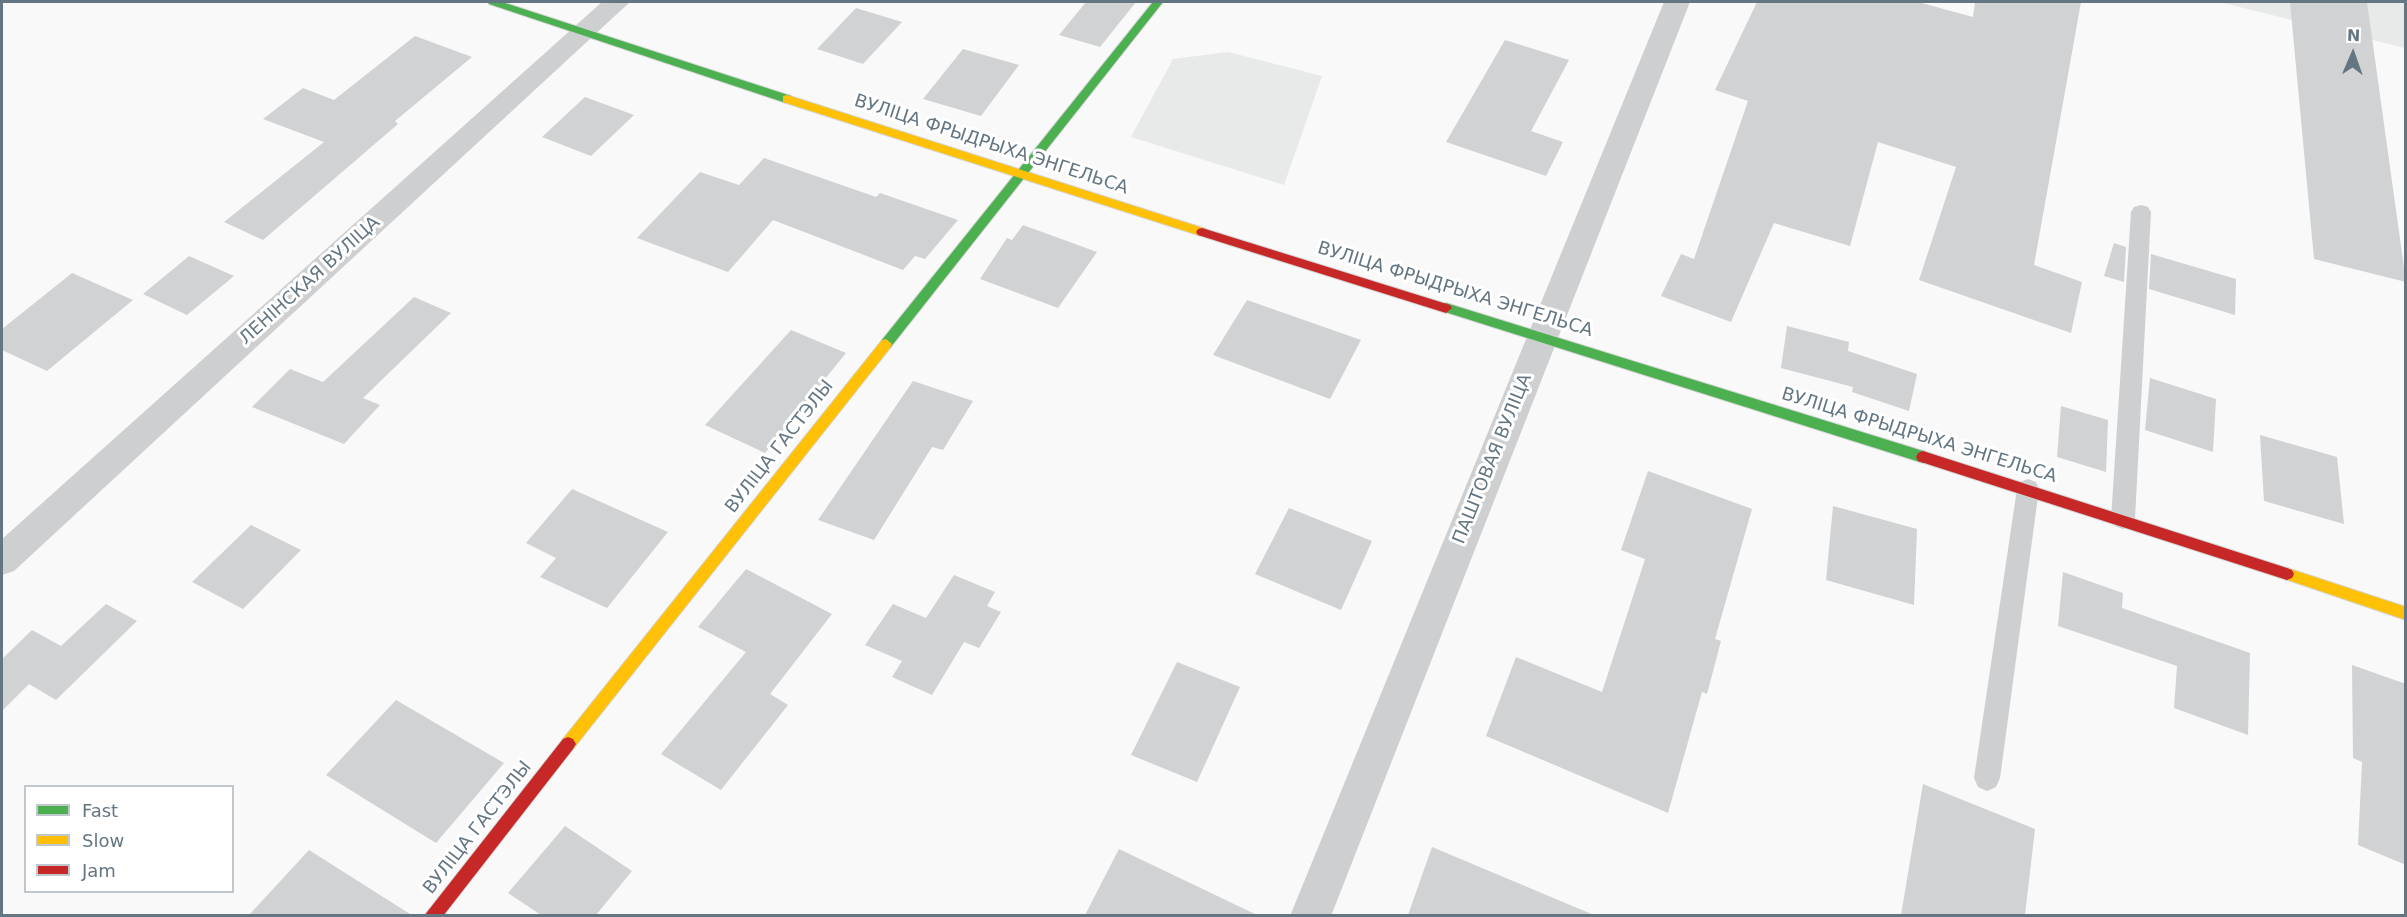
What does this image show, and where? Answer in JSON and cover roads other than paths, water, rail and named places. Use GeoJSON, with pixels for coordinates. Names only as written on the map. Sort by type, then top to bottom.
{"type":"FeatureCollection","features":[{"type":"Feature","properties":{"kind":"street","name":"ВУЛІЦА ФРЫДРЫХА ЭНГЕЛЬСА"},"geometry":{"type":"LineString","coordinates":[[493,2],[1020,175],[2123,519],[2406,614]]}},
{"type":"Feature","properties":{"kind":"street","name":"ЛЕНІНСКАЯ ВУЛІЦА"},"geometry":{"type":"LineString","coordinates":[[2,560],[617,2]]}},
{"type":"Feature","properties":{"kind":"street","name":"ВУЛІЦА ГАСТЭЛЫ"},"geometry":{"type":"LineString","coordinates":[[432,915],[1158,2]]}},
{"type":"Feature","properties":{"kind":"street","name":"ПАШТОВАЯ ВУЛІЦА"},"geometry":{"type":"LineString","coordinates":[[1310,915],[1677,2]]}},
{"type":"Feature","properties":{"kind":"lane"},"geometry":{"type":"LineString","coordinates":[[2123,519],[2141,212]]}},
{"type":"Feature","properties":{"kind":"lane"},"geometry":{"type":"LineString","coordinates":[[1987,778],[2028,489]]}}]}
